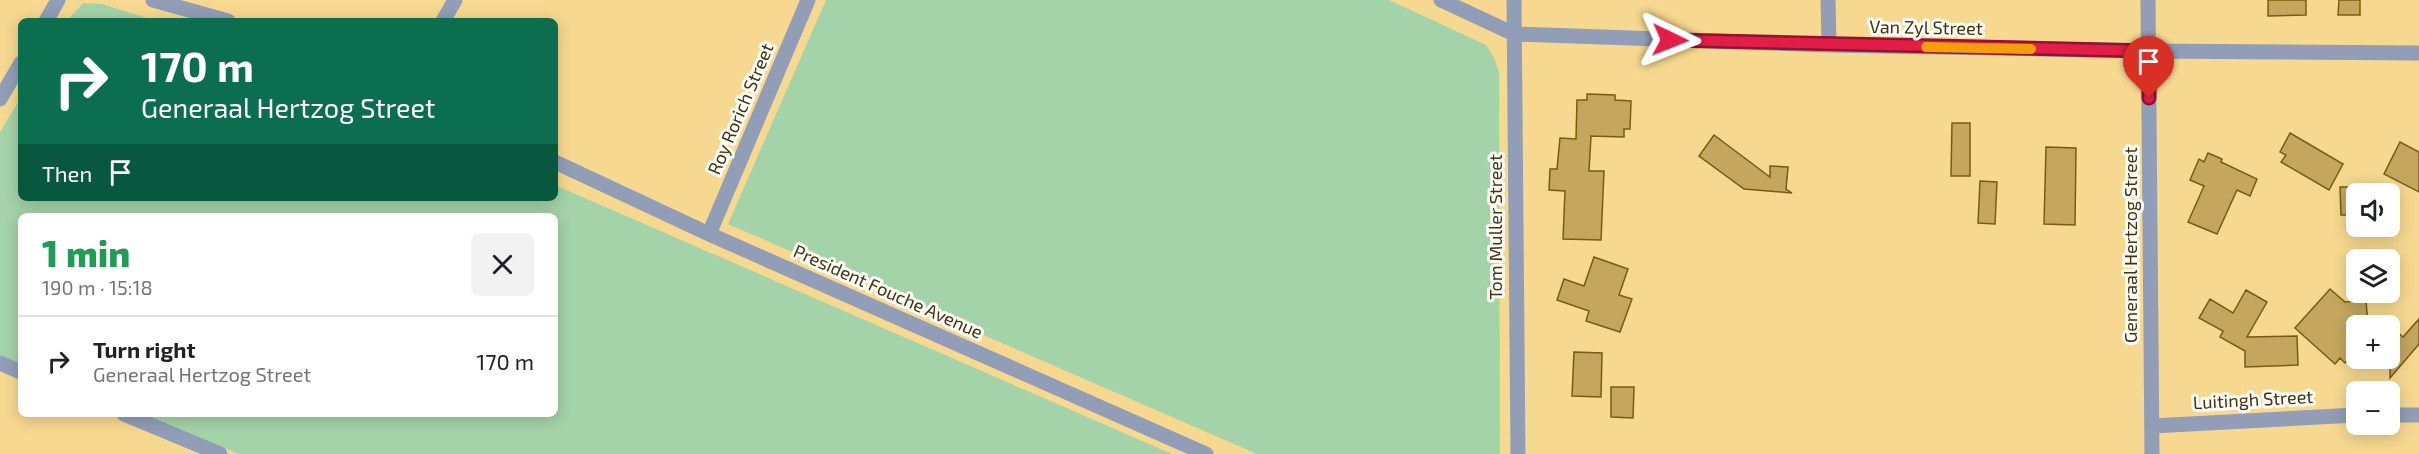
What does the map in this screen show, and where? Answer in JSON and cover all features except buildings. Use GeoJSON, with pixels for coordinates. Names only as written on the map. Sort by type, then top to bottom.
{"type":"FeatureCollection","features":[{"type":"Feature","properties":{"kind":"street"},"geometry":{"type":"LineString","coordinates":[[48,18],[58,0]]}},
{"type":"Feature","properties":{"kind":"street"},"geometry":{"type":"LineString","coordinates":[[153,0],[217,18]]}},
{"type":"Feature","properties":{"kind":"street"},"geometry":{"type":"LineString","coordinates":[[445,18],[455,0]]}},
{"type":"Feature","properties":{"kind":"street","name":"Roy Rorich Street"},"geometry":{"type":"LineString","coordinates":[[709,234],[808,0]]}},
{"type":"Feature","properties":{"kind":"street","name":"Van Zyl Street"},"geometry":{"type":"LineString","coordinates":[[1441,0],[1514,34],[1829,45],[2419,53]]}},
{"type":"Feature","properties":{"kind":"street","name":"Tom Muller Street"},"geometry":{"type":"LineString","coordinates":[[1514,0],[1518,454]]}},
{"type":"Feature","properties":{"kind":"street"},"geometry":{"type":"LineString","coordinates":[[1828,0],[1829,45]]}},
{"type":"Feature","properties":{"kind":"street","name":"Generaal Hertzog Street"},"geometry":{"type":"LineString","coordinates":[[2148,0],[2152,454]]}},
{"type":"Feature","properties":{"kind":"street"},"geometry":{"type":"LineString","coordinates":[[0,99],[18,68]]}},
{"type":"Feature","properties":{"kind":"street","name":"President Fouche Avenue"},"geometry":{"type":"LineString","coordinates":[[558,163],[709,234],[1206,454]]}},
{"type":"Feature","properties":{"kind":"street"},"geometry":{"type":"LineString","coordinates":[[0,363],[18,371]]}},
{"type":"Feature","properties":{"kind":"street"},"geometry":{"type":"LineString","coordinates":[[2400,415],[2419,415]]}},
{"type":"Feature","properties":{"kind":"street","name":"Luitingh Street"},"geometry":{"type":"LineString","coordinates":[[2152,426],[2346,416]]}},
{"type":"Feature","properties":{"kind":"street"},"geometry":{"type":"LineString","coordinates":[[129,417],[184,447],[220,454]]}},
{"type":"Feature","properties":{"kind":"green space"},"geometry":{"type":"Polygon","coordinates":[[[826,0],[1389,0],[1486,45],[1499,72],[1500,454],[1257,454],[728,224],[826,0]]]}},
{"type":"Feature","properties":{"kind":"green space"},"geometry":{"type":"Polygon","coordinates":[[[83,3],[102,4],[146,18],[70,18],[83,3]]]}},
{"type":"Feature","properties":{"kind":"green space"},"geometry":{"type":"Polygon","coordinates":[[[18,102],[18,201],[558,201],[558,186],[1172,454],[239,454],[149,417],[558,417],[558,213],[18,213],[18,363],[0,355],[0,132],[18,102]]]}},
{"type":"Feature","properties":{"kind":"slow traffic"},"geometry":{"type":"LineString","coordinates":[[1926,47],[2031,49]]}},
{"type":"Feature","properties":{"kind":"route"},"geometry":{"type":"LineString","coordinates":[[1670,40],[2149,51],[2149,98]]}}]}
